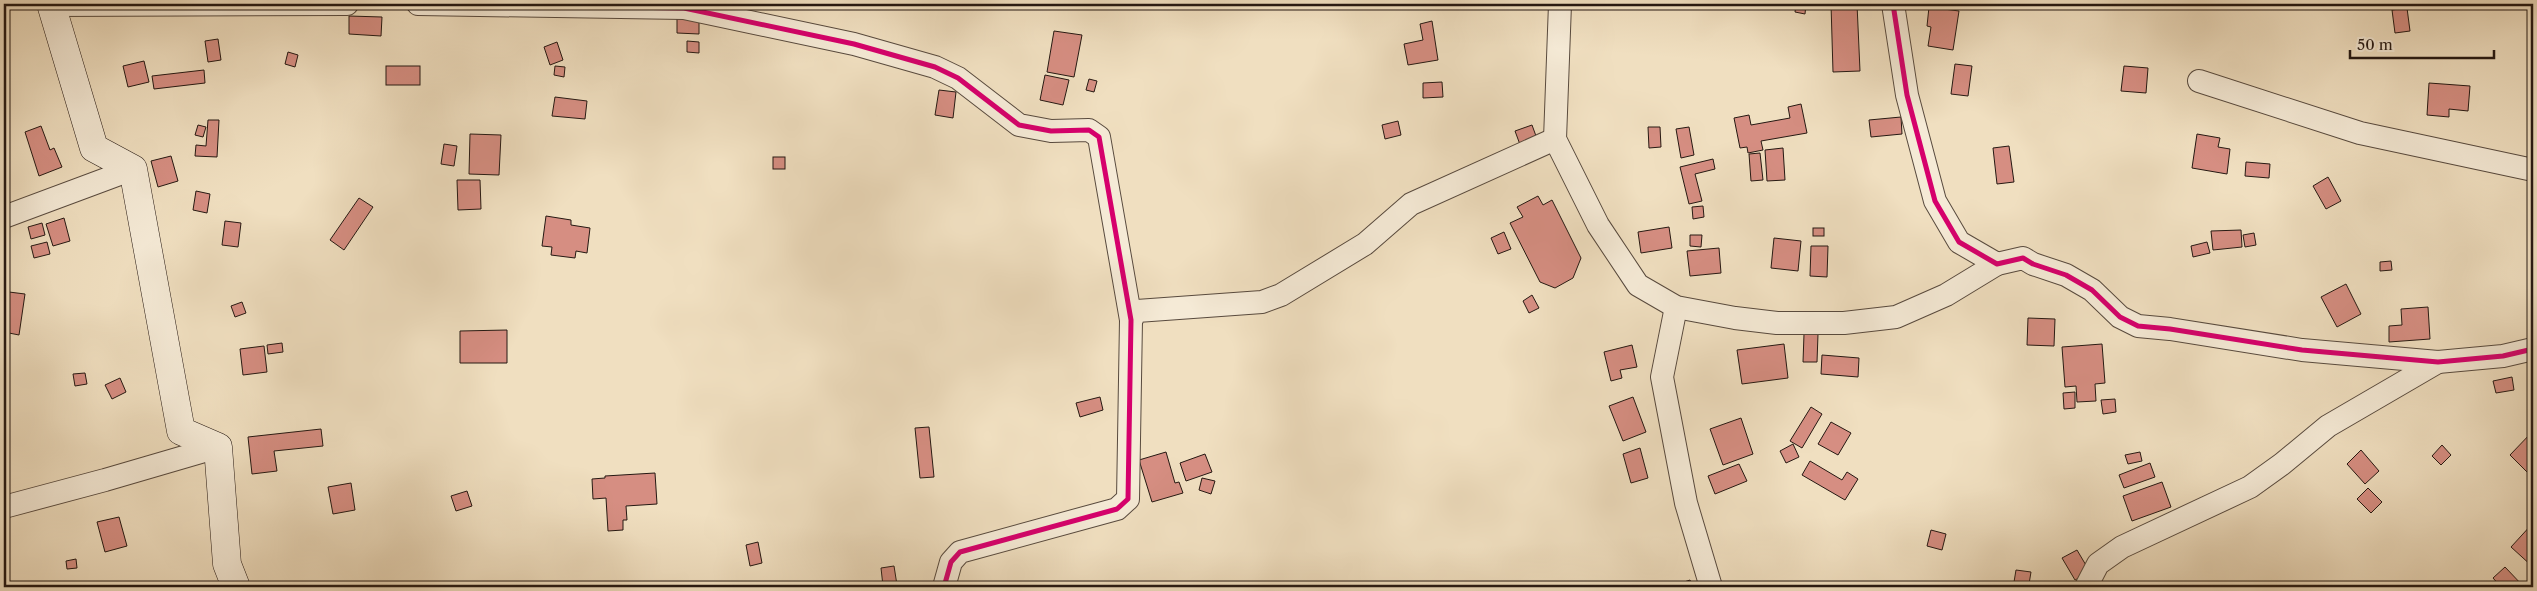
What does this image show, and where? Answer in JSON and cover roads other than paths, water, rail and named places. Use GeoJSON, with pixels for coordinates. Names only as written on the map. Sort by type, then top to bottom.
{"type":"FeatureCollection","features":[{"type":"Feature","properties":{"kind":"street"},"geometry":{"type":"LineString","coordinates":[[134,170],[94,148],[51,4],[347,4]]}},
{"type":"Feature","properties":{"kind":"street"},"geometry":{"type":"LineString","coordinates":[[418,4],[684,8],[854,44],[935,67],[958,78],[1018,125],[1050,131],[1089,130],[1099,136],[1130,320],[1128,499],[1117,509],[960,552],[951,562],[944,587]]}},
{"type":"Feature","properties":{"kind":"street"},"geometry":{"type":"LineString","coordinates":[[1560,4],[1555,139],[1598,225],[1638,286],[1676,308],[1777,323],[1844,323],[1896,317],[1946,295],[1997,264],[2023,258],[2033,264],[2066,275],[2092,290],[2120,316],[2138,326],[2170,329],[2302,350],[2438,362],[2503,356],[2533,348]]}},
{"type":"Feature","properties":{"kind":"street"},"geometry":{"type":"LineString","coordinates":[[1893,4],[1907,94],[1934,201],[1959,242],[1997,264]]}},
{"type":"Feature","properties":{"kind":"street"},"geometry":{"type":"LineString","coordinates":[[2199,81],[2360,133],[2533,170]]}},
{"type":"Feature","properties":{"kind":"street"},"geometry":{"type":"LineString","coordinates":[[1130,320],[1136,311],[1262,302],[1281,295],[1366,244],[1411,204],[1555,139]]}},
{"type":"Feature","properties":{"kind":"street"},"geometry":{"type":"LineString","coordinates":[[4,217],[134,170]]}},
{"type":"Feature","properties":{"kind":"street"},"geometry":{"type":"LineString","coordinates":[[134,170],[181,431],[218,447]]}},
{"type":"Feature","properties":{"kind":"street"},"geometry":{"type":"LineString","coordinates":[[1676,308],[1662,377],[1686,503],[1711,587]]}},
{"type":"Feature","properties":{"kind":"street"},"geometry":{"type":"LineString","coordinates":[[2086,587],[2098,564],[2122,547],[2250,487],[2282,464],[2328,426],[2438,362]]}},
{"type":"Feature","properties":{"kind":"street"},"geometry":{"type":"LineString","coordinates":[[4,507],[218,447]]}},
{"type":"Feature","properties":{"kind":"street"},"geometry":{"type":"LineString","coordinates":[[218,447],[227,564],[236,587]]}}]}
